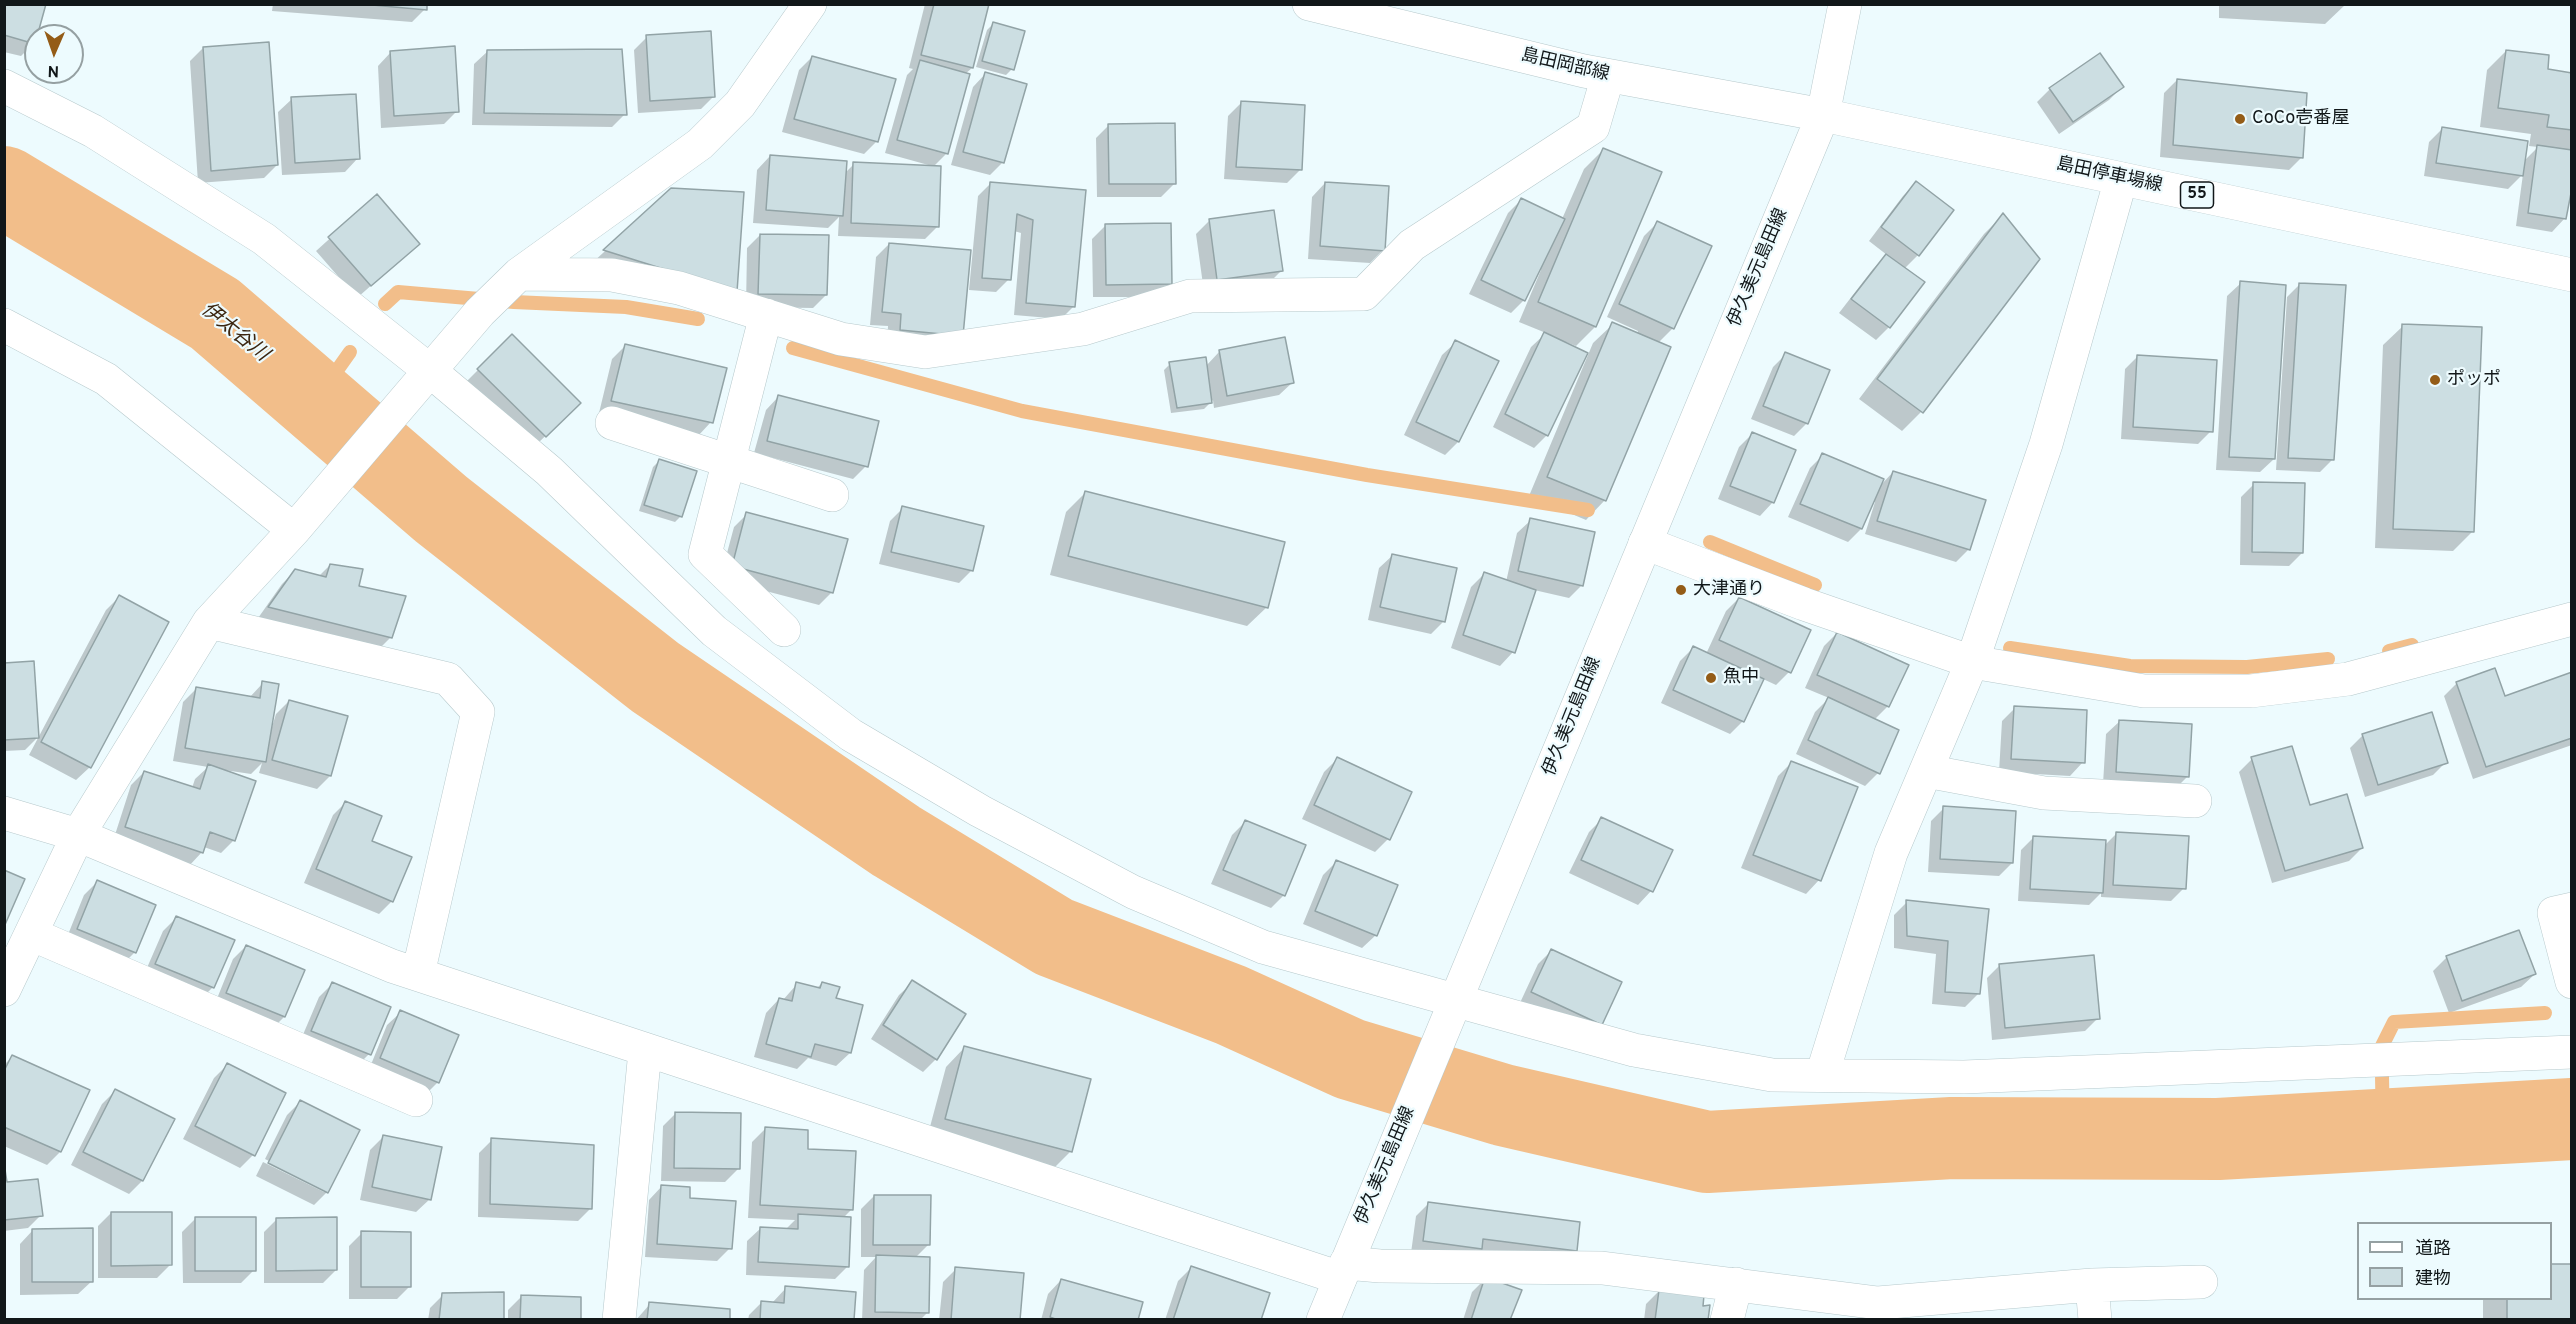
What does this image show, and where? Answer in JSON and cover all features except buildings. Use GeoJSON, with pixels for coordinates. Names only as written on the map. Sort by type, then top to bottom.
{"type":"FeatureCollection","features":[{"type":"Feature","properties":{"kind":"street"},"geometry":{"type":"LineString","coordinates":[[4,990],[78,835],[208,622],[294,530],[499,293],[700,144],[740,104],[810,4]]}},
{"type":"Feature","properties":{"kind":"street","name":"島田岡部線"},"geometry":{"type":"LineString","coordinates":[[1309,4],[1608,76],[1823,115]]}},
{"type":"Feature","properties":{"kind":"street","name":"伊久美元島田線"},"geometry":{"type":"LineString","coordinates":[[1323,1320],[1823,115],[1845,4]]}},
{"type":"Feature","properties":{"kind":"street"},"geometry":{"type":"LineString","coordinates":[[499,293],[612,275],[679,288],[841,339],[925,352],[1083,329],[1190,296],[1364,294],[1412,245],[1593,127],[1608,76]]}},
{"type":"Feature","properties":{"kind":"street"},"geometry":{"type":"LineString","coordinates":[[4,86],[93,131],[264,239],[424,377],[549,471],[714,632],[851,735],[980,811],[1133,892],[1263,947],[1454,1007],[1634,1050],[1772,1075],[1964,1077],[2571,1052]]}},
{"type":"Feature","properties":{"kind":"street","name":"島田停車場線"},"geometry":{"type":"LineString","coordinates":[[1823,115],[2571,275]]}},
{"type":"Feature","properties":{"kind":"street"},"geometry":{"type":"LineString","coordinates":[[1822,1075],[1891,853],[1972,662],[2046,444],[2121,179]]}},
{"type":"Feature","properties":{"kind":"street"},"geometry":{"type":"LineString","coordinates":[[766,315],[705,554],[784,630]]}},
{"type":"Feature","properties":{"kind":"street"},"geometry":{"type":"LineString","coordinates":[[4,325],[106,379],[294,530]]}},
{"type":"Feature","properties":{"kind":"street"},"geometry":{"type":"LineString","coordinates":[[612,423],[832,495]]}},
{"type":"Feature","properties":{"kind":"street"},"geometry":{"type":"LineString","coordinates":[[1645,543],[1804,604],[1972,662],[2144,691],[2251,690],[2348,678],[2571,619]]}},
{"type":"Feature","properties":{"kind":"street"},"geometry":{"type":"LineString","coordinates":[[208,622],[448,679],[478,712],[418,974]]}},
{"type":"Feature","properties":{"kind":"street"},"geometry":{"type":"LineString","coordinates":[[1926,771],[2044,793],[2195,801]]}},
{"type":"Feature","properties":{"kind":"street"},"geometry":{"type":"LineString","coordinates":[[4,813],[78,835],[392,966],[645,1051],[1343,1270],[1380,1266],[1602,1268],[1878,1303],[2092,1285],[2201,1282]]}},
{"type":"Feature","properties":{"kind":"street"},"geometry":{"type":"LineString","coordinates":[[2571,909],[2554,913],[2571,982]]}},
{"type":"Feature","properties":{"kind":"street"},"geometry":{"type":"LineString","coordinates":[[31,934],[416,1100]]}},
{"type":"Feature","properties":{"kind":"street"},"geometry":{"type":"LineString","coordinates":[[619,1320],[645,1051]]}},
{"type":"Feature","properties":{"kind":"street"},"geometry":{"type":"LineString","coordinates":[[1727,1320],[1736,1284]]}},
{"type":"Feature","properties":{"kind":"street"},"geometry":{"type":"LineString","coordinates":[[2092,1285],[2095,1320]]}},
{"type":"Feature","properties":{"kind":"waterway","name":"伊太谷川"},"geometry":{"type":"LineString","coordinates":[[4,187],[215,314],[441,509],[655,677],[896,841],[1054,937],[1231,1005],[1350,1059],[1503,1105],[1707,1152],[1952,1138],[2218,1139],[2572,1119]]}},
{"type":"Feature","properties":{"kind":"waterway"},"geometry":{"type":"LineString","coordinates":[[385,304],[398,292],[514,302],[626,307],[698,319]]}},
{"type":"Feature","properties":{"kind":"waterway"},"geometry":{"type":"LineString","coordinates":[[793,348],[1022,411],[1367,475],[1588,510]]}},
{"type":"Feature","properties":{"kind":"waterway"},"geometry":{"type":"LineString","coordinates":[[316,400],[350,352]]}},
{"type":"Feature","properties":{"kind":"waterway"},"geometry":{"type":"LineString","coordinates":[[1710,542],[1815,585]]}},
{"type":"Feature","properties":{"kind":"waterway"},"geometry":{"type":"LineString","coordinates":[[2389,651],[2412,645]]}},
{"type":"Feature","properties":{"kind":"waterway"},"geometry":{"type":"LineString","coordinates":[[2010,648],[2130,666],[2247,667],[2328,659]]}},
{"type":"Feature","properties":{"kind":"waterway"},"geometry":{"type":"LineString","coordinates":[[2381,1048],[2394,1022],[2545,1013]]}},
{"type":"Feature","properties":{"kind":"waterway"},"geometry":{"type":"LineString","coordinates":[[2382,1076],[2383,1131]]}},
{"type":"Feature","properties":{"kind":"place","name":"CoCo壱番屋"},"geometry":{"type":"Point","coordinates":[2240,119]}},
{"type":"Feature","properties":{"kind":"place","name":"ポッポ"},"geometry":{"type":"Point","coordinates":[2435,380]}},
{"type":"Feature","properties":{"kind":"place","name":"大津通り"},"geometry":{"type":"Point","coordinates":[1681,590]}},
{"type":"Feature","properties":{"kind":"place","name":"魚中"},"geometry":{"type":"Point","coordinates":[1711,678]}}]}
